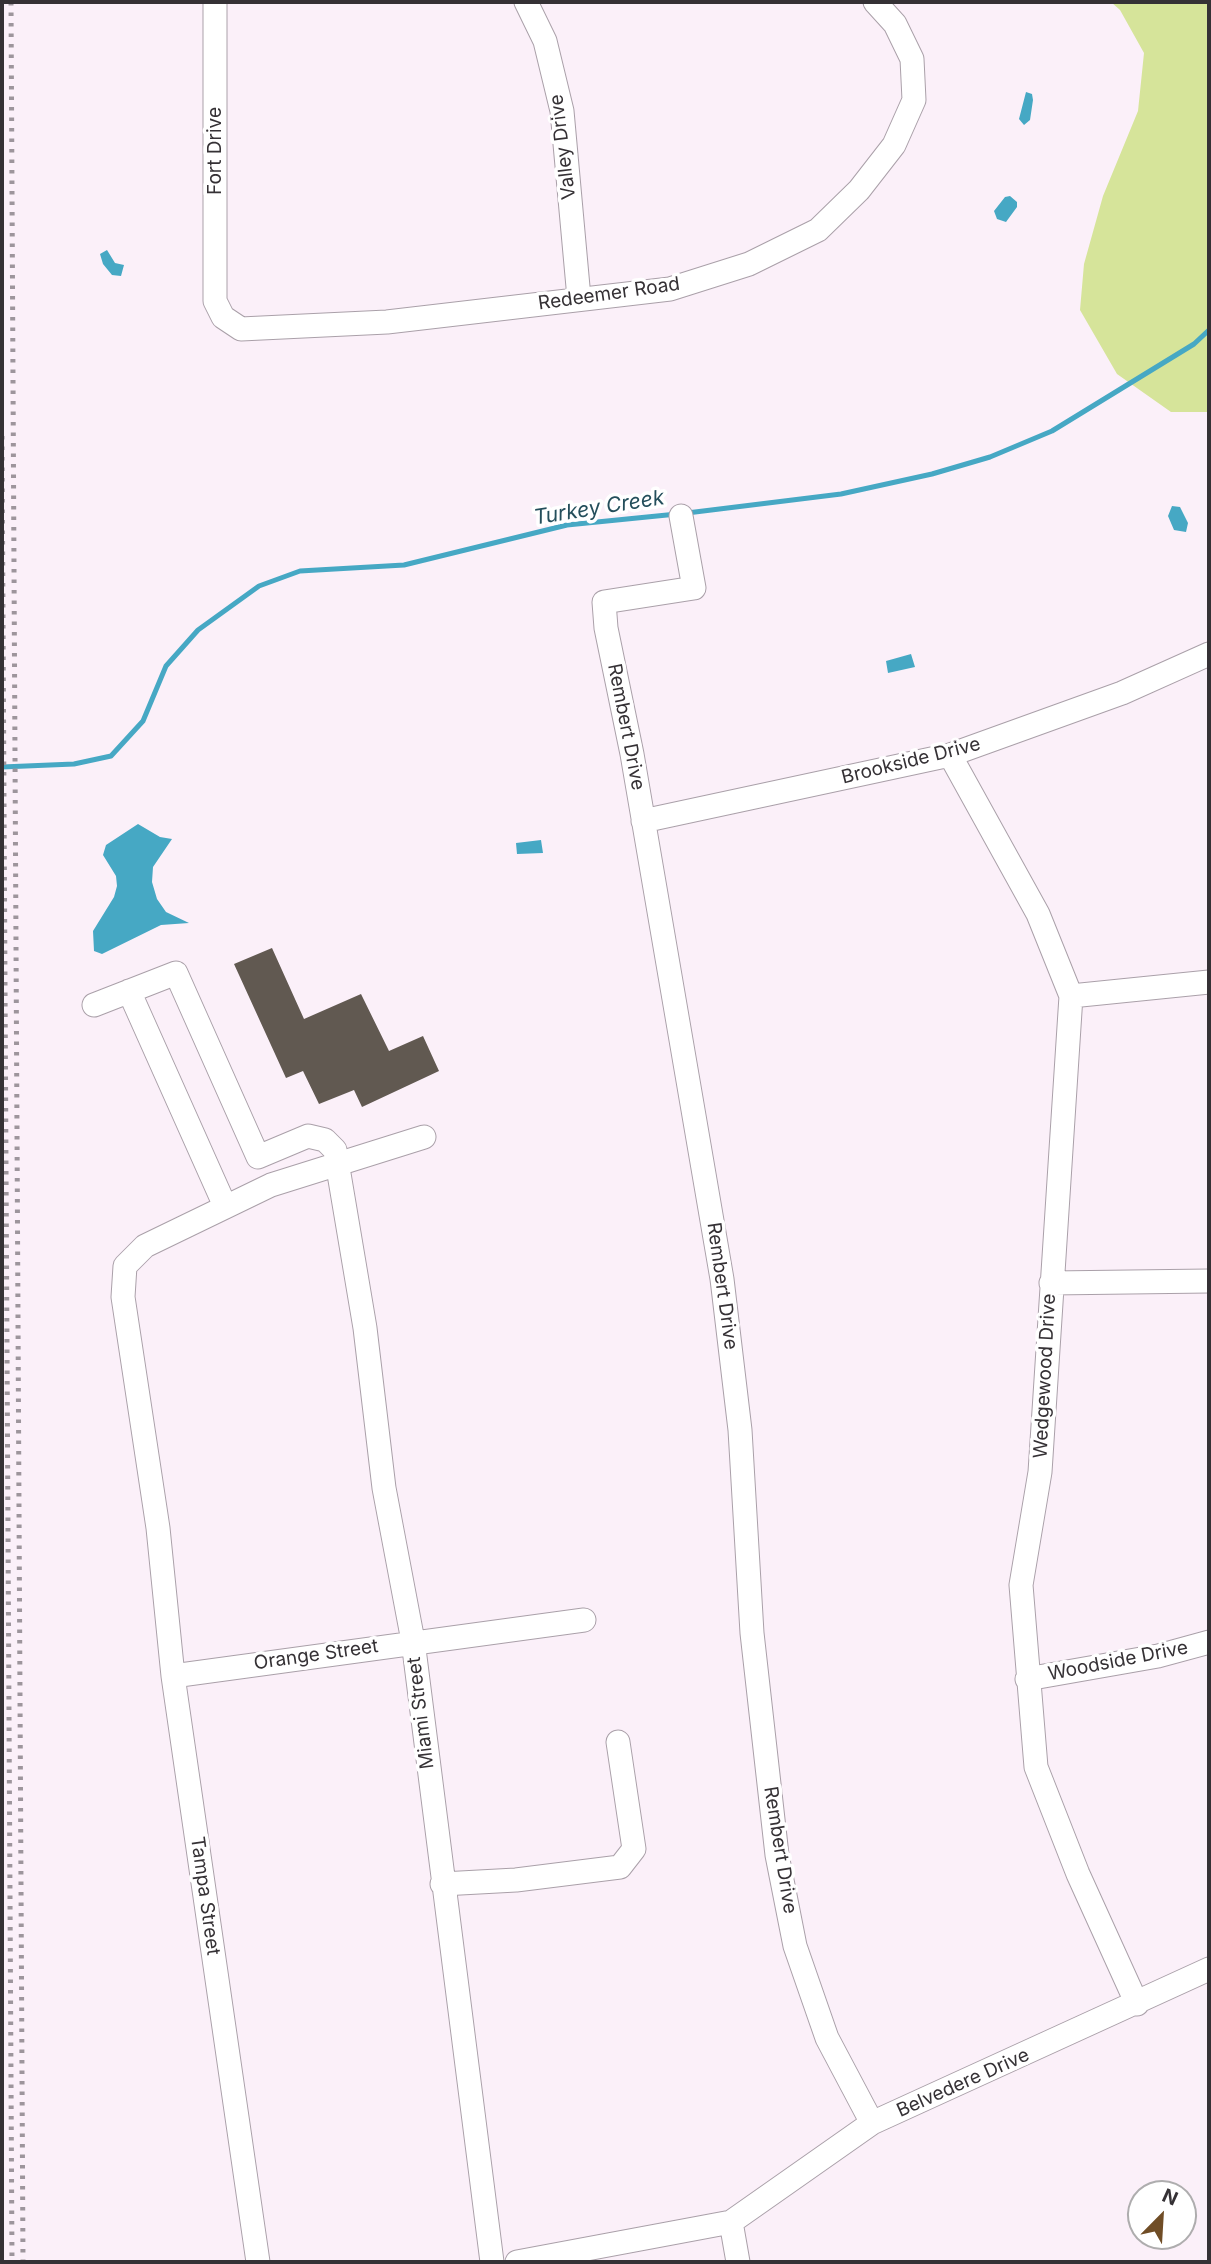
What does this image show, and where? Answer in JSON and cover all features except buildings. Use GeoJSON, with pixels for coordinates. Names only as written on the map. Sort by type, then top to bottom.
{"type":"FeatureCollection","features":[{"type":"Feature","properties":{"kind":"street","name":"Fort Drive"},"geometry":{"type":"LineString","coordinates":[[215,2],[215,301]]}},
{"type":"Feature","properties":{"kind":"street","name":"Valley Drive"},"geometry":{"type":"LineString","coordinates":[[526,2],[545,41],[562,111],[579,298]]}},
{"type":"Feature","properties":{"kind":"street","name":"Redeemer Road"},"geometry":{"type":"LineString","coordinates":[[215,301],[223,317],[241,328],[387,322],[670,289],[749,264],[818,230],[859,190],[894,145],[914,100],[912,59],[895,24],[875,2]]}},
{"type":"Feature","properties":{"kind":"street","name":"Rembert Drive"},"geometry":{"type":"LineString","coordinates":[[681,516],[694,588],[604,601],[606,628],[643,821],[722,1279],[740,1430],[752,1633],[777,1855],[795,1946],[827,2038],[872,2123]]}},
{"type":"Feature","properties":{"kind":"street","name":"Brookside Drive"},"geometry":{"type":"LineString","coordinates":[[643,821],[950,755],[1122,694],[1209,654]]}},
{"type":"Feature","properties":{"kind":"street","name":"Wedgewood Drive"},"geometry":{"type":"LineString","coordinates":[[950,755],[1038,914],[1071,996],[1040,1472],[1021,1585],[1027,1679],[1037,1768],[1078,1874],[1137,2004]]}},
{"type":"Feature","properties":{"kind":"street"},"geometry":{"type":"LineString","coordinates":[[94,1004],[177,973],[271,1185]]}},
{"type":"Feature","properties":{"kind":"street"},"geometry":{"type":"LineString","coordinates":[[1071,996],[1209,982]]}},
{"type":"Feature","properties":{"kind":"street"},"geometry":{"type":"LineString","coordinates":[[128,991],[225,1206]]}},
{"type":"Feature","properties":{"kind":"street"},"geometry":{"type":"LineString","coordinates":[[258,1157],[308,1136],[325,1140],[335,1150],[338,1166]]}},
{"type":"Feature","properties":{"kind":"street","name":"Tampa Street"},"geometry":{"type":"LineString","coordinates":[[258,2262],[173,1676],[158,1528],[123,1297],[125,1266],[145,1246],[271,1185],[424,1138]]}},
{"type":"Feature","properties":{"kind":"street","name":"Miami Street"},"geometry":{"type":"LineString","coordinates":[[338,1166],[365,1328],[384,1488],[412,1641],[492,2262]]}},
{"type":"Feature","properties":{"kind":"street"},"geometry":{"type":"LineString","coordinates":[[1051,1283],[1209,1281]]}},
{"type":"Feature","properties":{"kind":"street","name":"Orange Street"},"geometry":{"type":"LineString","coordinates":[[173,1676],[412,1641],[584,1620]]}},
{"type":"Feature","properties":{"kind":"street","name":"Woodside Drive"},"geometry":{"type":"LineString","coordinates":[[1027,1679],[1158,1656],[1209,1642]]}},
{"type":"Feature","properties":{"kind":"street"},"geometry":{"type":"LineString","coordinates":[[442,1884],[516,1880],[620,1867],[634,1849],[618,1742]]}},
{"type":"Feature","properties":{"kind":"street","name":"Belvedere Drive"},"geometry":{"type":"LineString","coordinates":[[731,2222],[872,2123],[1209,1969]]}},
{"type":"Feature","properties":{"kind":"street"},"geometry":{"type":"LineString","coordinates":[[517,2262],[731,2222],[738,2262]]}},
{"type":"Feature","properties":{"kind":"green space"},"geometry":{"type":"Polygon","coordinates":[[[1111,2],[1209,2],[1209,412],[1171,412],[1117,374],[1080,310],[1084,264],[1103,196],[1138,111],[1144,53],[1120,10],[1111,2]]]}},
{"type":"Feature","properties":{"kind":"water"},"geometry":{"type":"Polygon","coordinates":[[[1026,92],[1032,94],[1033,100],[1030,120],[1024,125],[1019,119],[1026,92]]]}},
{"type":"Feature","properties":{"kind":"water"},"geometry":{"type":"Polygon","coordinates":[[[1010,196],[1017,202],[1017,207],[1006,222],[997,219],[994,211],[1005,197],[1010,196]]]}},
{"type":"Feature","properties":{"kind":"water"},"geometry":{"type":"Polygon","coordinates":[[[107,250],[115,263],[124,265],[121,276],[112,275],[103,264],[100,254],[107,250]]]}},
{"type":"Feature","properties":{"kind":"water"},"geometry":{"type":"Polygon","coordinates":[[[1172,506],[1180,507],[1188,523],[1186,532],[1174,530],[1168,516],[1172,506]]]}},
{"type":"Feature","properties":{"kind":"water"},"geometry":{"type":"Polygon","coordinates":[[[911,654],[915,667],[888,673],[886,661],[911,654]]]}},
{"type":"Feature","properties":{"kind":"water"},"geometry":{"type":"Polygon","coordinates":[[[138,824],[160,837],[172,839],[153,867],[152,882],[157,899],[166,912],[189,923],[161,925],[102,954],[94,951],[93,931],[114,897],[117,886],[116,876],[103,855],[106,845],[138,824]]]}},
{"type":"Feature","properties":{"kind":"water"},"geometry":{"type":"Polygon","coordinates":[[[541,840],[543,853],[517,854],[516,843],[541,840]]]}},
{"type":"Feature","properties":{"kind":"waterway","name":"Turkey Creek"},"geometry":{"type":"LineString","coordinates":[[687,513],[841,494],[932,474],[990,457],[1052,431],[1194,344],[1209,330]]}},
{"type":"Feature","properties":{"kind":"waterway","name":"Turkey Creek"},"geometry":{"type":"LineString","coordinates":[[2,767],[74,764],[111,756],[143,721],[166,666],[198,630],[259,586],[300,571],[404,565],[567,525],[677,514]]}},
{"type":"Feature","properties":{"kind":"railway"},"geometry":{"type":"LineString","coordinates":[[11,2],[23,2262]]}},
{"type":"Feature","properties":{"kind":"railway"},"geometry":{"type":"LineString","coordinates":[[2,436],[12,2262]]}}]}
